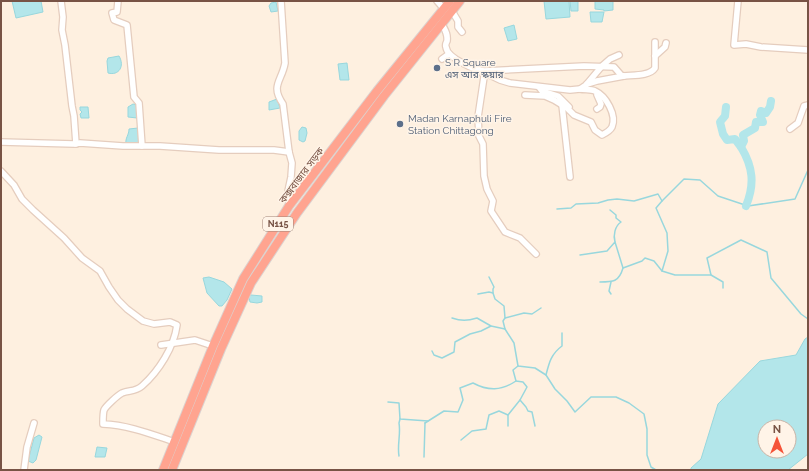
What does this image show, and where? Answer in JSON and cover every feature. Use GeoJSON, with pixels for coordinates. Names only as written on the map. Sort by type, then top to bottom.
{"type":"FeatureCollection","features":[{"type":"Feature","properties":{"kind":"highway","name":"কক্সবাজার সড়ক"},"geometry":{"type":"LineString","coordinates":[[172,470],[221,349],[251,283],[297,213],[384,96],[442,24],[450,1]]}},
{"type":"Feature","properties":{"kind":"highway","name":"কক্সবাজার সড়ক"},"geometry":{"type":"LineString","coordinates":[[163,470],[213,346],[243,279],[289,206],[377,91],[448,10],[460,1]]}},
{"type":"Feature","properties":{"kind":"street"},"geometry":{"type":"LineString","coordinates":[[61,1],[63,17],[62,30],[74,116],[76,144]]}},
{"type":"Feature","properties":{"kind":"street"},"geometry":{"type":"LineString","coordinates":[[118,1],[117,12],[112,14],[114,20],[127,25],[134,97],[139,104],[142,146]]}},
{"type":"Feature","properties":{"kind":"street"},"geometry":{"type":"LineString","coordinates":[[281,1],[285,63],[284,71],[277,84],[279,98],[283,104],[292,163],[288,191],[289,206]]}},
{"type":"Feature","properties":{"kind":"street"},"geometry":{"type":"LineString","coordinates":[[437,1],[458,21],[458,27],[462,32]]}},
{"type":"Feature","properties":{"kind":"street"},"geometry":{"type":"LineString","coordinates":[[738,1],[734,45],[746,44],[761,47],[808,50]]}},
{"type":"Feature","properties":{"kind":"street"},"geometry":{"type":"LineString","coordinates":[[442,24],[447,33],[446,47],[449,54],[459,61],[500,80],[539,87],[595,91],[609,104],[613,119],[612,126],[608,132],[602,134],[595,130],[591,122],[575,111],[558,96],[542,91],[539,87]]}},
{"type":"Feature","properties":{"kind":"street"},"geometry":{"type":"LineString","coordinates":[[580,89],[597,81],[645,73],[653,70],[655,68],[655,42]]}},
{"type":"Feature","properties":{"kind":"street"},"geometry":{"type":"LineString","coordinates":[[655,56],[665,47],[666,43]]}},
{"type":"Feature","properties":{"kind":"street"},"geometry":{"type":"LineString","coordinates":[[442,58],[449,54]]}},
{"type":"Feature","properties":{"kind":"street"},"geometry":{"type":"LineString","coordinates":[[586,85],[602,66],[610,59],[619,55]]}},
{"type":"Feature","properties":{"kind":"street"},"geometry":{"type":"LineString","coordinates":[[479,70],[602,66],[614,67],[621,75],[624,76]]}},
{"type":"Feature","properties":{"kind":"street"},"geometry":{"type":"LineString","coordinates":[[479,70],[484,77],[478,118],[479,136],[483,144],[484,176],[487,189],[493,201],[491,211],[505,232],[520,238],[536,254]]}},
{"type":"Feature","properties":{"kind":"street"},"geometry":{"type":"LineString","coordinates":[[595,91],[602,104],[597,109]]}},
{"type":"Feature","properties":{"kind":"street"},"geometry":{"type":"LineString","coordinates":[[525,95],[545,96],[562,105],[574,115],[587,120]]}},
{"type":"Feature","properties":{"kind":"street"},"geometry":{"type":"LineString","coordinates":[[562,105],[570,177]]}},
{"type":"Feature","properties":{"kind":"street"},"geometry":{"type":"LineString","coordinates":[[790,129],[798,123],[804,106],[808,105]]}},
{"type":"Feature","properties":{"kind":"street"},"geometry":{"type":"LineString","coordinates":[[1,142],[80,143],[220,150],[274,150],[290,152]]}},
{"type":"Feature","properties":{"kind":"street"},"geometry":{"type":"LineString","coordinates":[[1,171],[14,185],[22,199],[32,210],[64,238],[82,258],[100,271],[118,300],[127,309],[143,321],[154,324],[170,322],[177,325],[176,333],[161,367],[143,386],[135,391],[122,393],[113,400],[104,410],[103,422],[103,424],[119,425],[175,442]]}},
{"type":"Feature","properties":{"kind":"street"},"geometry":{"type":"LineString","coordinates":[[161,345],[196,340],[213,346]]}},
{"type":"Feature","properties":{"kind":"street"},"geometry":{"type":"LineString","coordinates":[[24,470],[26,447],[34,423]]}},
{"type":"Feature","properties":{"kind":"water"},"geometry":{"type":"Polygon","coordinates":[[[12,1],[41,1],[43,12],[16,18],[12,1]]]}},
{"type":"Feature","properties":{"kind":"water"},"geometry":{"type":"Polygon","coordinates":[[[544,1],[569,1],[570,17],[546,19],[544,1]]]}},
{"type":"Feature","properties":{"kind":"water"},"geometry":{"type":"Polygon","coordinates":[[[570,1],[578,1],[578,11],[571,11],[570,1]]]}},
{"type":"Feature","properties":{"kind":"water"},"geometry":{"type":"Polygon","coordinates":[[[595,1],[613,1],[613,10],[604,11],[595,9],[595,1]]]}},
{"type":"Feature","properties":{"kind":"water"},"geometry":{"type":"Polygon","coordinates":[[[276,2],[278,11],[271,12],[269,6],[271,3],[276,2]]]}},
{"type":"Feature","properties":{"kind":"water"},"geometry":{"type":"Polygon","coordinates":[[[590,12],[604,12],[602,22],[591,22],[590,12]]]}},
{"type":"Feature","properties":{"kind":"water"},"geometry":{"type":"Polygon","coordinates":[[[514,25],[517,39],[508,41],[504,28],[514,25]]]}},
{"type":"Feature","properties":{"kind":"water"},"geometry":{"type":"Polygon","coordinates":[[[119,56],[121,60],[120,69],[118,72],[112,74],[108,73],[108,58],[119,56]]]}},
{"type":"Feature","properties":{"kind":"water"},"geometry":{"type":"Polygon","coordinates":[[[347,63],[349,80],[340,80],[338,64],[347,63]]]}},
{"type":"Feature","properties":{"kind":"water"},"geometry":{"type":"Polygon","coordinates":[[[277,99],[280,108],[269,110],[269,102],[277,99]]]}},
{"type":"Feature","properties":{"kind":"water"},"geometry":{"type":"Polygon","coordinates":[[[133,104],[138,105],[137,118],[128,117],[128,107],[133,104]]]}},
{"type":"Feature","properties":{"kind":"water"},"geometry":{"type":"Polygon","coordinates":[[[80,107],[88,107],[89,118],[81,118],[80,114],[82,112],[80,107]]]}},
{"type":"Feature","properties":{"kind":"water"},"geometry":{"type":"Polygon","coordinates":[[[302,127],[306,128],[307,133],[305,141],[303,142],[299,140],[299,131],[302,127]]]}},
{"type":"Feature","properties":{"kind":"water"},"geometry":{"type":"Polygon","coordinates":[[[138,128],[139,144],[126,144],[129,129],[138,128]]]}},
{"type":"Feature","properties":{"kind":"water"},"geometry":{"type":"Polygon","coordinates":[[[209,277],[224,282],[232,289],[227,300],[222,306],[219,306],[207,293],[203,278],[209,277]]]}},
{"type":"Feature","properties":{"kind":"water"},"geometry":{"type":"Polygon","coordinates":[[[251,295],[262,296],[262,302],[250,302],[249,297],[251,295]]]}},
{"type":"Feature","properties":{"kind":"water"},"geometry":{"type":"Polygon","coordinates":[[[808,337],[808,454],[788,470],[691,470],[691,468],[701,459],[718,404],[760,361],[796,355],[805,339],[808,337]]]}},
{"type":"Feature","properties":{"kind":"water"},"geometry":{"type":"Polygon","coordinates":[[[39,435],[42,437],[36,460],[33,463],[28,461],[34,438],[39,435]]]}},
{"type":"Feature","properties":{"kind":"water"},"geometry":{"type":"Polygon","coordinates":[[[97,447],[107,448],[105,457],[95,457],[97,447]]]}},
{"type":"Feature","properties":{"kind":"waterway"},"geometry":{"type":"LineString","coordinates":[[746,206],[752,183],[748,162],[741,147],[744,141],[743,135],[755,128],[756,122],[763,122],[760,115],[761,111],[766,113],[770,107],[771,101]]}},
{"type":"Feature","properties":{"kind":"waterway"},"geometry":{"type":"LineString","coordinates":[[726,107],[725,116],[720,122],[723,134],[727,140],[735,139],[741,147]]}},
{"type":"Feature","properties":{"kind":"waterway"},"geometry":{"type":"LineString","coordinates":[[662,271],[668,251],[667,233],[656,208],[684,179],[700,180],[718,196],[748,206],[795,199],[808,170]]}},
{"type":"Feature","properties":{"kind":"waterway"},"geometry":{"type":"LineString","coordinates":[[557,209],[571,208],[576,204],[598,203],[617,199],[634,201],[658,194],[662,201]]}},
{"type":"Feature","properties":{"kind":"waterway"},"geometry":{"type":"LineString","coordinates":[[610,210],[621,222],[615,231],[615,242]]}},
{"type":"Feature","properties":{"kind":"waterway"},"geometry":{"type":"LineString","coordinates":[[580,255],[607,251],[615,242],[623,268],[642,261],[645,258],[654,261],[662,271],[675,275],[711,275],[707,258],[741,240],[767,252],[771,278],[801,314],[808,319]]}},
{"type":"Feature","properties":{"kind":"waterway"},"geometry":{"type":"LineString","coordinates":[[600,282],[609,282],[617,279],[623,268]]}},
{"type":"Feature","properties":{"kind":"waterway"},"geometry":{"type":"LineString","coordinates":[[711,275],[723,282],[723,288]]}},
{"type":"Feature","properties":{"kind":"waterway"},"geometry":{"type":"LineString","coordinates":[[489,277],[494,287],[493,293]]}},
{"type":"Feature","properties":{"kind":"waterway"},"geometry":{"type":"LineString","coordinates":[[611,282],[609,291],[611,294]]}},
{"type":"Feature","properties":{"kind":"waterway"},"geometry":{"type":"LineString","coordinates":[[478,294],[489,292],[493,293],[495,299],[504,306],[505,318]]}},
{"type":"Feature","properties":{"kind":"waterway"},"geometry":{"type":"LineString","coordinates":[[541,308],[532,314],[524,313],[505,318],[503,321],[505,329],[514,343],[518,366],[535,368],[546,375],[555,389],[575,412],[591,397],[616,397],[629,403],[644,414],[647,429],[647,455],[651,467],[656,470]]}},
{"type":"Feature","properties":{"kind":"waterway"},"geometry":{"type":"LineString","coordinates":[[452,318],[458,320],[470,320],[477,318],[491,326],[505,329]]}},
{"type":"Feature","properties":{"kind":"waterway"},"geometry":{"type":"LineString","coordinates":[[432,351],[434,355],[442,358],[454,352],[455,342],[470,334],[491,326]]}},
{"type":"Feature","properties":{"kind":"waterway"},"geometry":{"type":"LineString","coordinates":[[546,375],[549,363],[558,349],[562,346],[562,333]]}},
{"type":"Feature","properties":{"kind":"waterway"},"geometry":{"type":"LineString","coordinates":[[508,426],[508,415],[520,400],[527,387],[523,382],[516,381],[513,370],[518,366]]}},
{"type":"Feature","properties":{"kind":"waterway"},"geometry":{"type":"LineString","coordinates":[[425,423],[444,411],[458,412],[463,400],[460,388],[473,383],[489,389],[494,389],[505,387],[516,381]]}},
{"type":"Feature","properties":{"kind":"waterway"},"geometry":{"type":"LineString","coordinates":[[520,400],[528,411],[532,412],[535,426]]}},
{"type":"Feature","properties":{"kind":"waterway"},"geometry":{"type":"LineString","coordinates":[[388,402],[399,403],[400,419],[428,421]]}},
{"type":"Feature","properties":{"kind":"waterway"},"geometry":{"type":"LineString","coordinates":[[461,440],[472,431],[486,429],[489,415],[499,411],[508,415]]}},
{"type":"Feature","properties":{"kind":"waterway"},"geometry":{"type":"LineString","coordinates":[[399,456],[398,448],[400,419]]}},
{"type":"Feature","properties":{"kind":"waterway"},"geometry":{"type":"LineString","coordinates":[[424,457],[425,423]]}},
{"type":"Feature","properties":{"kind":"place","name":"S R Square এস আর স্কয়ার"},"geometry":{"type":"Point","coordinates":[437,68]}},
{"type":"Feature","properties":{"kind":"place","name":"Madan Karnaphuli Fire Station Chittagong"},"geometry":{"type":"Point","coordinates":[400,124]}}]}
